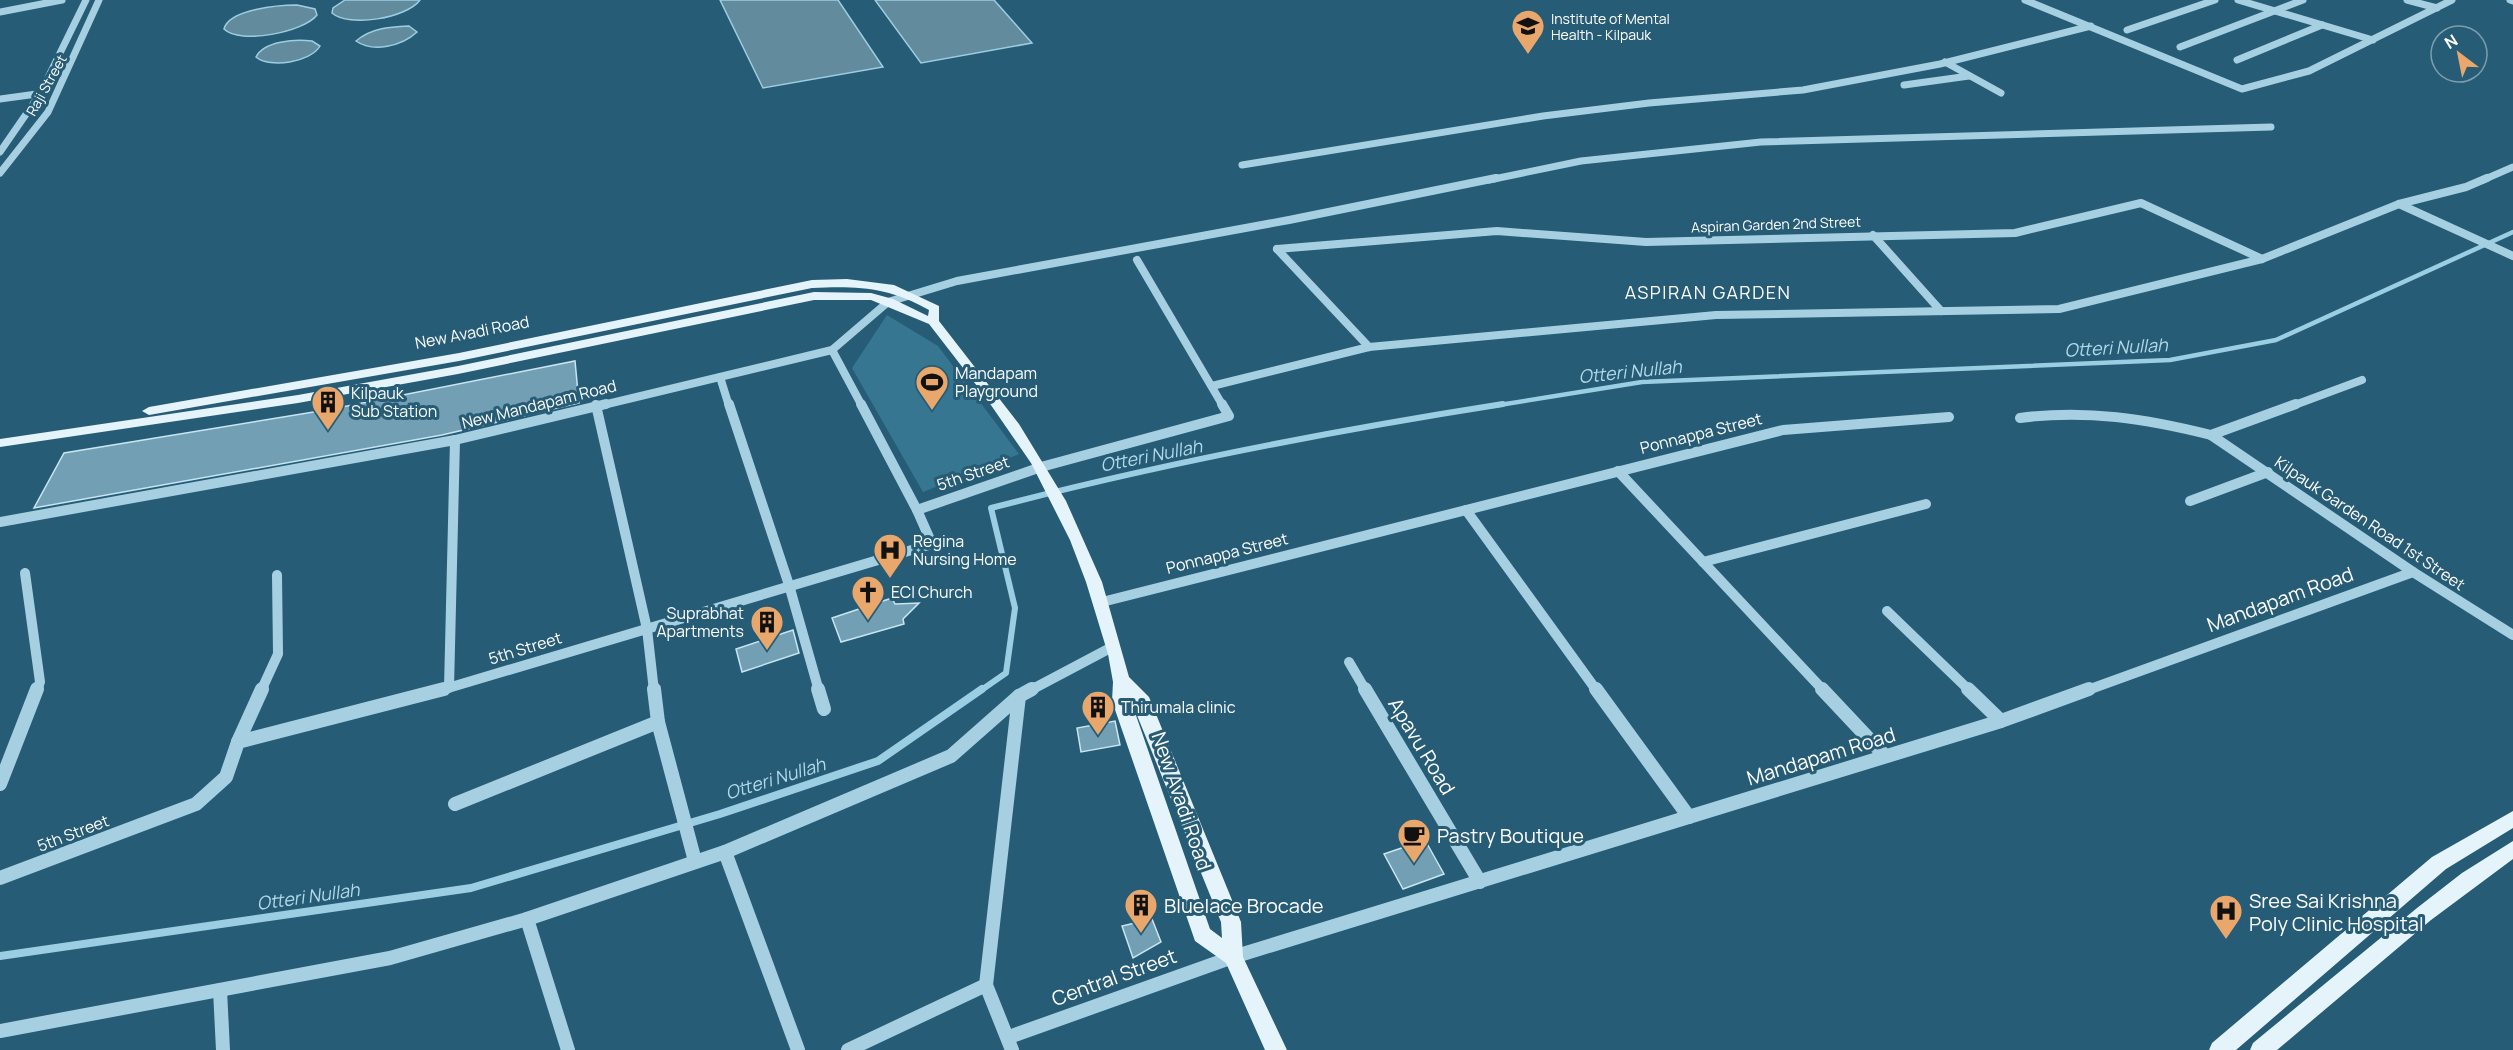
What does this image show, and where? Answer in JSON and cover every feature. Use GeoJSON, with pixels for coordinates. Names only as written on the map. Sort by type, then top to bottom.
{"type":"FeatureCollection","features":[{"type":"Feature","properties":{"kind":"main road","name":"New Avadi Road"},"geometry":{"type":"LineString","coordinates":[[0,434],[459,357],[812,284],[865,282],[895,288],[913,295],[935,309],[933,321]]}},
{"type":"Feature","properties":{"kind":"main road","name":"New Avadi Road"},"geometry":{"type":"LineString","coordinates":[[0,443],[298,399],[458,370],[814,296],[858,294],[888,302],[916,318],[933,321],[994,395],[1050,483],[1078,539],[1102,602],[1124,681],[1121,701],[1203,935],[1233,957]]}},
{"type":"Feature","properties":{"kind":"main road","name":"New Avadi Road"},"geometry":{"type":"LineString","coordinates":[[1124,681],[1140,697],[1231,922],[1233,957],[1276,1050]]}},
{"type":"Feature","properties":{"kind":"main road"},"geometry":{"type":"LineString","coordinates":[[2220,1050],[2439,863],[2513,819]]}},
{"type":"Feature","properties":{"kind":"main road"},"geometry":{"type":"LineString","coordinates":[[2261,1050],[2424,914],[2513,849]]}},
{"type":"Feature","properties":{"kind":"street"},"geometry":{"type":"LineString","coordinates":[[0,12],[62,0]]}},
{"type":"Feature","properties":{"kind":"street","name":"Raji Street"},"geometry":{"type":"LineString","coordinates":[[0,152],[40,94],[86,0]]}},
{"type":"Feature","properties":{"kind":"street","name":"Raji Street"},"geometry":{"type":"LineString","coordinates":[[0,173],[48,112],[99,0]]}},
{"type":"Feature","properties":{"kind":"street"},"geometry":{"type":"LineString","coordinates":[[2025,0],[2242,89],[2309,71],[2452,0]]}},
{"type":"Feature","properties":{"kind":"street"},"geometry":{"type":"LineString","coordinates":[[2127,30],[2215,0]]}},
{"type":"Feature","properties":{"kind":"street"},"geometry":{"type":"LineString","coordinates":[[2238,0],[2373,40]]}},
{"type":"Feature","properties":{"kind":"street"},"geometry":{"type":"LineString","coordinates":[[2180,47],[2303,0]]}},
{"type":"Feature","properties":{"kind":"street"},"geometry":{"type":"LineString","coordinates":[[2407,0],[2437,8]]}},
{"type":"Feature","properties":{"kind":"street"},"geometry":{"type":"LineString","coordinates":[[1242,165],[1543,116],[1649,103],[1803,90],[1945,62],[2091,26]]}},
{"type":"Feature","properties":{"kind":"street"},"geometry":{"type":"LineString","coordinates":[[2237,60],[2322,26]]}},
{"type":"Feature","properties":{"kind":"street"},"geometry":{"type":"LineString","coordinates":[[1945,62],[2001,93]]}},
{"type":"Feature","properties":{"kind":"street"},"geometry":{"type":"LineString","coordinates":[[1904,85],[1969,76]]}},
{"type":"Feature","properties":{"kind":"street"},"geometry":{"type":"LineString","coordinates":[[0,99],[59,90]]}},
{"type":"Feature","properties":{"kind":"street"},"geometry":{"type":"LineString","coordinates":[[888,302],[957,281],[1289,220],[1581,161],[1761,142],[2271,127]]}},
{"type":"Feature","properties":{"kind":"street"},"geometry":{"type":"LineString","coordinates":[[1137,260],[1212,387],[1369,347],[1716,315],[2059,309],[2262,259],[2399,204],[2466,187],[2513,167]]}},
{"type":"Feature","properties":{"kind":"street","name":"Aspiran Garden 2nd Street"},"geometry":{"type":"LineString","coordinates":[[1369,347],[1277,249],[1497,231],[1646,242],[2015,233],[2141,203],[2262,259]]}},
{"type":"Feature","properties":{"kind":"street"},"geometry":{"type":"LineString","coordinates":[[2399,204],[2513,256]]}},
{"type":"Feature","properties":{"kind":"street"},"geometry":{"type":"LineString","coordinates":[[1873,235],[1941,311]]}},
{"type":"Feature","properties":{"kind":"street","name":"New Mandapam Road"},"geometry":{"type":"LineString","coordinates":[[0,522],[455,440],[832,350],[888,302]]}},
{"type":"Feature","properties":{"kind":"street"},"geometry":{"type":"LineString","coordinates":[[832,350],[917,510]]}},
{"type":"Feature","properties":{"kind":"street"},"geometry":{"type":"LineString","coordinates":[[720,376],[789,585],[824,709]]}},
{"type":"Feature","properties":{"kind":"street"},"geometry":{"type":"LineString","coordinates":[[2211,435],[2325,396],[2362,380]]}},
{"type":"Feature","properties":{"kind":"street","name":"5th Street"},"geometry":{"type":"LineString","coordinates":[[0,878],[196,804],[226,777],[238,742],[449,688],[932,544],[917,510],[1041,467],[1229,416],[1212,387]]}},
{"type":"Feature","properties":{"kind":"street"},"geometry":{"type":"LineString","coordinates":[[597,405],[647,629],[658,722],[695,861]]}},
{"type":"Feature","properties":{"kind":"street","name":"Kilpauk Garden Road 1st Street"},"geometry":{"type":"LineString","coordinates":[[2020,418],[2052,412],[2130,416],[2211,435],[2413,572],[2513,635]]}},
{"type":"Feature","properties":{"kind":"street","name":"Ponnappa Street"},"geometry":{"type":"LineString","coordinates":[[1102,602],[1783,429],[1949,417]]}},
{"type":"Feature","properties":{"kind":"street"},"geometry":{"type":"LineString","coordinates":[[449,688],[455,440]]}},
{"type":"Feature","properties":{"kind":"street"},"geometry":{"type":"LineString","coordinates":[[1618,471],[1885,756]]}},
{"type":"Feature","properties":{"kind":"street"},"geometry":{"type":"LineString","coordinates":[[2190,501],[2268,472]]}},
{"type":"Feature","properties":{"kind":"street"},"geometry":{"type":"LineString","coordinates":[[1703,562],[1926,504]]}},
{"type":"Feature","properties":{"kind":"street"},"geometry":{"type":"LineString","coordinates":[[1466,510],[1689,817]]}},
{"type":"Feature","properties":{"kind":"street","name":"Mandapam Road"},"geometry":{"type":"LineString","coordinates":[[1233,957],[2001,721],[2413,572]]}},
{"type":"Feature","properties":{"kind":"street"},"geometry":{"type":"LineString","coordinates":[[0,784],[40,682],[25,573]]}},
{"type":"Feature","properties":{"kind":"street"},"geometry":{"type":"LineString","coordinates":[[238,742],[278,654],[277,575]]}},
{"type":"Feature","properties":{"kind":"street"},"geometry":{"type":"LineString","coordinates":[[1887,611],[2001,721]]}},
{"type":"Feature","properties":{"kind":"street"},"geometry":{"type":"LineString","coordinates":[[0,1031],[390,958],[527,920],[725,852],[951,756],[1019,696],[1114,646]]}},
{"type":"Feature","properties":{"kind":"street","name":"Apavu Road"},"geometry":{"type":"LineString","coordinates":[[1349,662],[1479,882]]}},
{"type":"Feature","properties":{"kind":"street"},"geometry":{"type":"LineString","coordinates":[[1011,1044],[986,985],[1019,696]]}},
{"type":"Feature","properties":{"kind":"street"},"geometry":{"type":"LineString","coordinates":[[455,804],[658,722]]}},
{"type":"Feature","properties":{"kind":"street"},"geometry":{"type":"LineString","coordinates":[[725,852],[798,1050]]}},
{"type":"Feature","properties":{"kind":"street"},"geometry":{"type":"LineString","coordinates":[[527,920],[568,1050]]}},
{"type":"Feature","properties":{"kind":"street","name":"Central Street"},"geometry":{"type":"LineString","coordinates":[[1011,1044],[1233,957]]}},
{"type":"Feature","properties":{"kind":"street"},"geometry":{"type":"LineString","coordinates":[[848,1050],[986,985]]}},
{"type":"Feature","properties":{"kind":"street"},"geometry":{"type":"LineString","coordinates":[[220,990],[223,1050]]}},
{"type":"Feature","properties":{"kind":"shaded area"},"geometry":{"type":"Polygon","coordinates":[[[345,0],[420,0],[403,12],[391,16],[351,20],[332,13],[333,8],[345,0]]]}},
{"type":"Feature","properties":{"kind":"shaded area"},"geometry":{"type":"Polygon","coordinates":[[[720,0],[838,0],[883,67],[763,88],[720,0]]]}},
{"type":"Feature","properties":{"kind":"shaded area"},"geometry":{"type":"Polygon","coordinates":[[[875,0],[994,0],[1032,43],[921,63],[875,0]]]}},
{"type":"Feature","properties":{"kind":"shaded area"},"geometry":{"type":"Polygon","coordinates":[[[297,5],[315,9],[317,15],[299,27],[272,34],[243,36],[232,34],[224,29],[228,22],[245,13],[268,7],[297,5]]]}},
{"type":"Feature","properties":{"kind":"shaded area"},"geometry":{"type":"Polygon","coordinates":[[[409,26],[417,32],[396,44],[371,47],[356,41],[374,31],[409,26]]]}},
{"type":"Feature","properties":{"kind":"shaded area"},"geometry":{"type":"Polygon","coordinates":[[[297,40],[312,41],[320,46],[315,52],[299,60],[271,63],[256,57],[266,47],[273,44],[297,40]]]}},
{"type":"Feature","properties":{"kind":"shaded area","name":"Mandapam Playground"},"geometry":{"type":"Polygon","coordinates":[[[887,315],[938,346],[1019,454],[923,492],[852,368],[887,315]]]}},
{"type":"Feature","properties":{"kind":"building","name":"Kilpauk Sub Station"},"geometry":{"type":"Polygon","coordinates":[[[575,361],[579,403],[442,435],[34,508],[64,453],[332,409],[575,361]]]}},
{"type":"Feature","properties":{"kind":"building","name":"ECI Church"},"geometry":{"type":"Polygon","coordinates":[[[892,598],[895,604],[919,603],[903,619],[904,624],[841,642],[832,618],[892,598]]]}},
{"type":"Feature","properties":{"kind":"building","name":"Suprabhat Apartments"},"geometry":{"type":"Polygon","coordinates":[[[793,630],[799,653],[742,672],[736,649],[793,630]]]}},
{"type":"Feature","properties":{"kind":"building","name":"Thirumala clinic"},"geometry":{"type":"Polygon","coordinates":[[[1115,721],[1120,745],[1081,752],[1077,728],[1115,721]]]}},
{"type":"Feature","properties":{"kind":"building","name":"Pastry Boutique"},"geometry":{"type":"Polygon","coordinates":[[[1425,840],[1444,874],[1403,889],[1384,854],[1425,840]]]}},
{"type":"Feature","properties":{"kind":"building","name":"Bluelace Brocade"},"geometry":{"type":"Polygon","coordinates":[[[1152,919],[1161,942],[1133,958],[1122,926],[1152,919]]]}},
{"type":"Feature","properties":{"kind":"waterway","name":"Otteri Nullah"},"geometry":{"type":"LineString","coordinates":[[1493,406],[1642,382],[2170,360],[2276,340],[2513,232]]}},
{"type":"Feature","properties":{"kind":"waterway","name":"Otteri Nullah"},"geometry":{"type":"LineString","coordinates":[[980,691],[1006,673],[1015,608],[991,508],[1118,477],[1246,450],[1374,425],[1503,404]]}},
{"type":"Feature","properties":{"kind":"waterway","name":"Otteri Nullah"},"geometry":{"type":"LineString","coordinates":[[0,956],[471,888],[720,814],[878,761],[982,689]]}},
{"type":"Feature","properties":{"kind":"place","name":"Institute of Mental Health - Kilpauk"},"geometry":{"type":"Point","coordinates":[1528,55]}},
{"type":"Feature","properties":{"kind":"place","name":"Mandapam Playground"},"geometry":{"type":"Point","coordinates":[932,411]}},
{"type":"Feature","properties":{"kind":"place","name":"Kilpauk Sub Station"},"geometry":{"type":"Point","coordinates":[328,431]}},
{"type":"Feature","properties":{"kind":"place","name":"Regina Nursing Home"},"geometry":{"type":"Point","coordinates":[890,579]}},
{"type":"Feature","properties":{"kind":"place","name":"ECI Church"},"geometry":{"type":"Point","coordinates":[868,621]}},
{"type":"Feature","properties":{"kind":"place","name":"Suprabhat Apartments"},"geometry":{"type":"Point","coordinates":[767,651]}},
{"type":"Feature","properties":{"kind":"place","name":"Thirumala clinic"},"geometry":{"type":"Point","coordinates":[1098,736]}},
{"type":"Feature","properties":{"kind":"place","name":"Pastry Boutique"},"geometry":{"type":"Point","coordinates":[1414,864]}},
{"type":"Feature","properties":{"kind":"place","name":"Bluelace Brocade"},"geometry":{"type":"Point","coordinates":[1141,934]}},
{"type":"Feature","properties":{"kind":"place","name":"Sree Sai Krishna Poly Clinic Hospital"},"geometry":{"type":"Point","coordinates":[2226,940]}},
{"type":"Feature","properties":{"kind":"district","name":"ASPIRAN GARDEN"},"geometry":{"type":"Point","coordinates":[1708,292]}}]}
